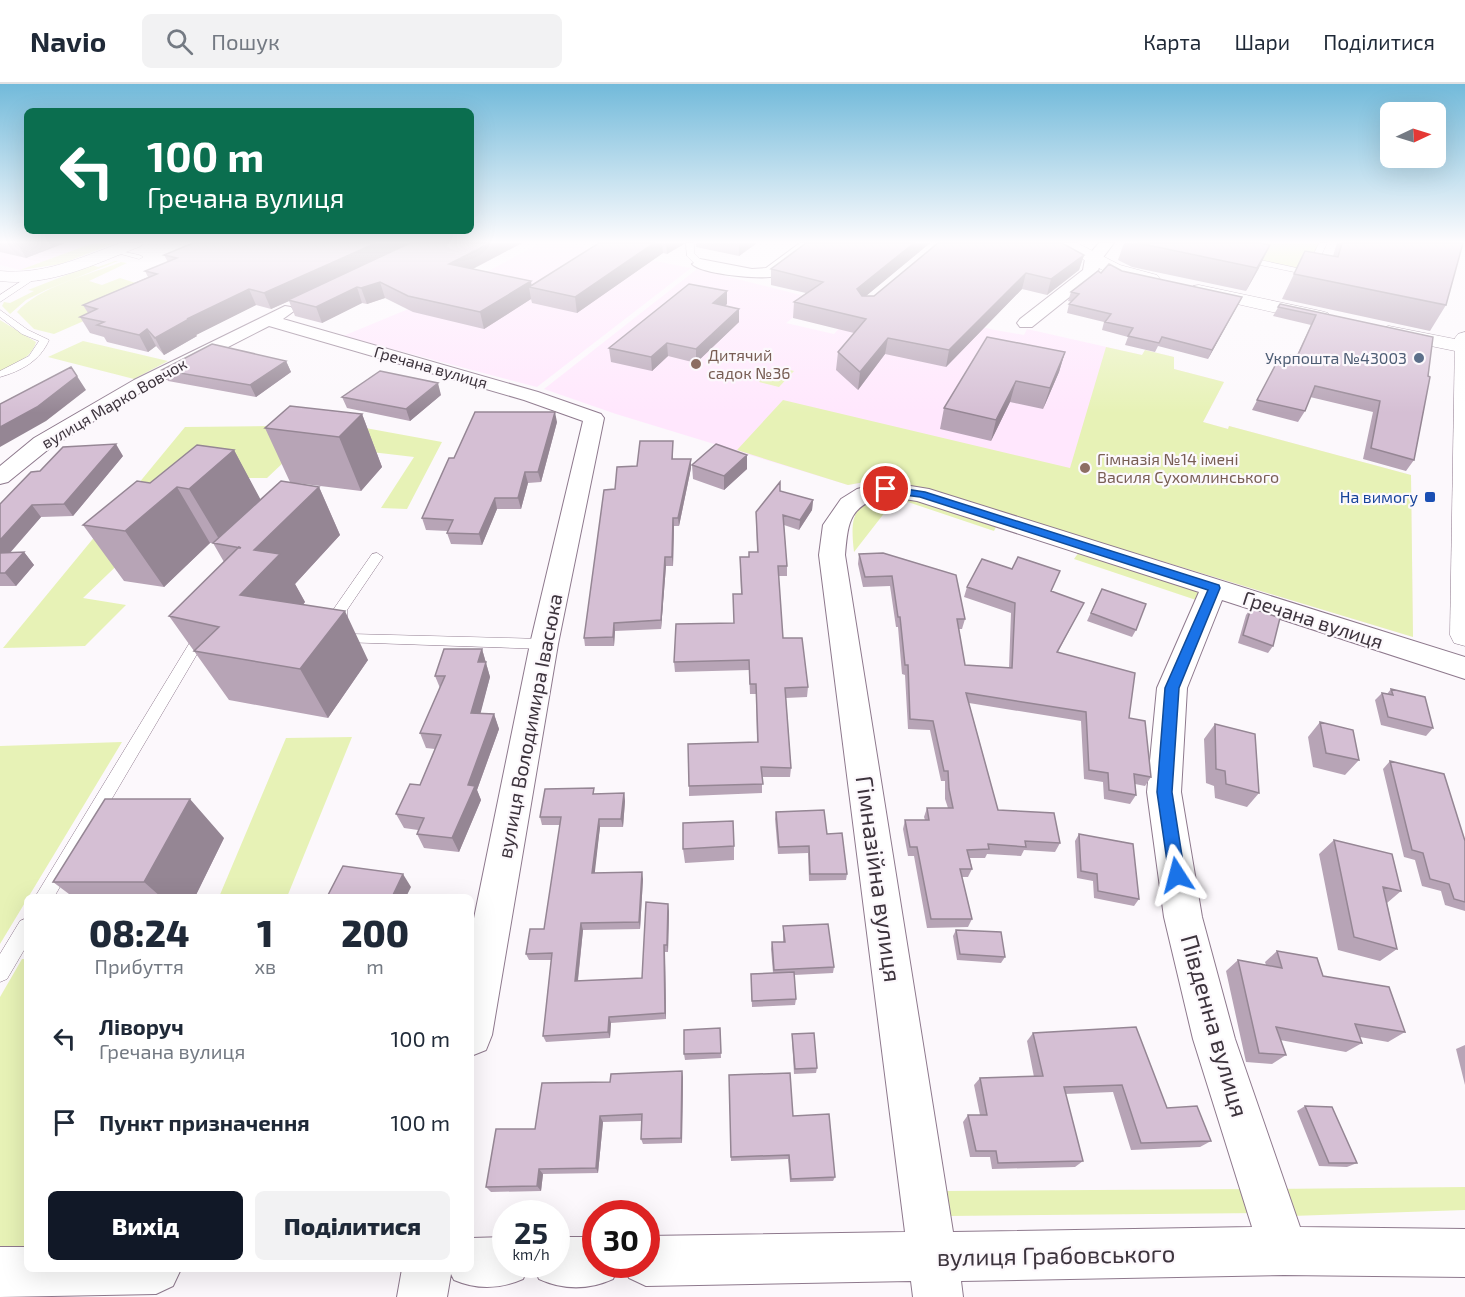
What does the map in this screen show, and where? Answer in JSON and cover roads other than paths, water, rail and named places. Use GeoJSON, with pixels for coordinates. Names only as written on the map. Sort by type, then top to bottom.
{"type":"FeatureCollection","features":[{"type":"Feature","properties":{"kind":"main road"},"geometry":{"type":"LineString","coordinates":[[1244,300],[1344,322]]}},
{"type":"Feature","properties":{"kind":"main road"},"geometry":{"type":"LineString","coordinates":[[1367,327],[1464,344],[1465,635]]}},
{"type":"Feature","properties":{"kind":"street"},"geometry":{"type":"LineString","coordinates":[[1026,323],[1056,300]]}},
{"type":"Feature","properties":{"kind":"street","name":"вулиця Марко Вовчок"},"geometry":{"type":"LineString","coordinates":[[0,477],[42,443],[141,384],[300,304]]}},
{"type":"Feature","properties":{"kind":"street","name":"Гречана вулиця"},"geometry":{"type":"LineString","coordinates":[[267,320],[531,396],[594,417]]}},
{"type":"Feature","properties":{"kind":"street","name":"вулиця Володимира Івасюка"},"geometry":{"type":"LineString","coordinates":[[474,1019],[543,644],[594,417]]}},
{"type":"Feature","properties":{"kind":"street","name":"Гречана вулиця"},"geometry":{"type":"LineString","coordinates":[[886,489],[921,494],[1465,668]]}},
{"type":"Feature","properties":{"kind":"street","name":"Гімназійна вулиця"},"geometry":{"type":"LineString","coordinates":[[886,489],[865,494],[849,504],[835,525],[832,555],[935,1278]]}},
{"type":"Feature","properties":{"kind":"street","name":"Південна вулиця"},"geometry":{"type":"LineString","coordinates":[[1214,588],[1172,688],[1164,792],[1183,917],[1214,1039],[1284,1251]]}},
{"type":"Feature","properties":{"kind":"street","name":"вулиця Грабовського"},"geometry":{"type":"LineString","coordinates":[[660,1262],[935,1278],[1284,1251],[1465,1253]]}},
{"type":"Feature","properties":{"kind":"street"},"geometry":{"type":"LineString","coordinates":[[474,1263],[492,1262]]}},
{"type":"Feature","properties":{"kind":"street"},"geometry":{"type":"LineString","coordinates":[[0,1272],[24,1272]]}},
{"type":"Feature","properties":{"kind":"street"},"geometry":{"type":"LineString","coordinates":[[422,1297],[427,1272]]}},
{"type":"Feature","properties":{"kind":"lane"},"geometry":{"type":"LineString","coordinates":[[0,313],[26,332],[44,340],[42,348],[33,358],[0,375]]}},
{"type":"Feature","properties":{"kind":"lane"},"geometry":{"type":"LineString","coordinates":[[376,557],[340,610],[340,627],[347,639],[543,644]]}},
{"type":"Feature","properties":{"kind":"lane"},"geometry":{"type":"LineString","coordinates":[[46,894],[210,620]]}},
{"type":"Feature","properties":{"kind":"lane"},"geometry":{"type":"LineString","coordinates":[[0,972],[24,932]]}},
{"type":"Feature","properties":{"kind":"place","name":"Укрпошта №43003"},"geometry":{"type":"Point","coordinates":[1419,358]}},
{"type":"Feature","properties":{"kind":"place","name":"Дитячий садок №36"},"geometry":{"type":"Point","coordinates":[696,364]}},
{"type":"Feature","properties":{"kind":"place","name":"Гімназія №14 імені Василя Сухомлинського"},"geometry":{"type":"Point","coordinates":[1085,468]}},
{"type":"Feature","properties":{"kind":"place","name":"На вимогу"},"geometry":{"type":"Point","coordinates":[1430,497]}}]}
